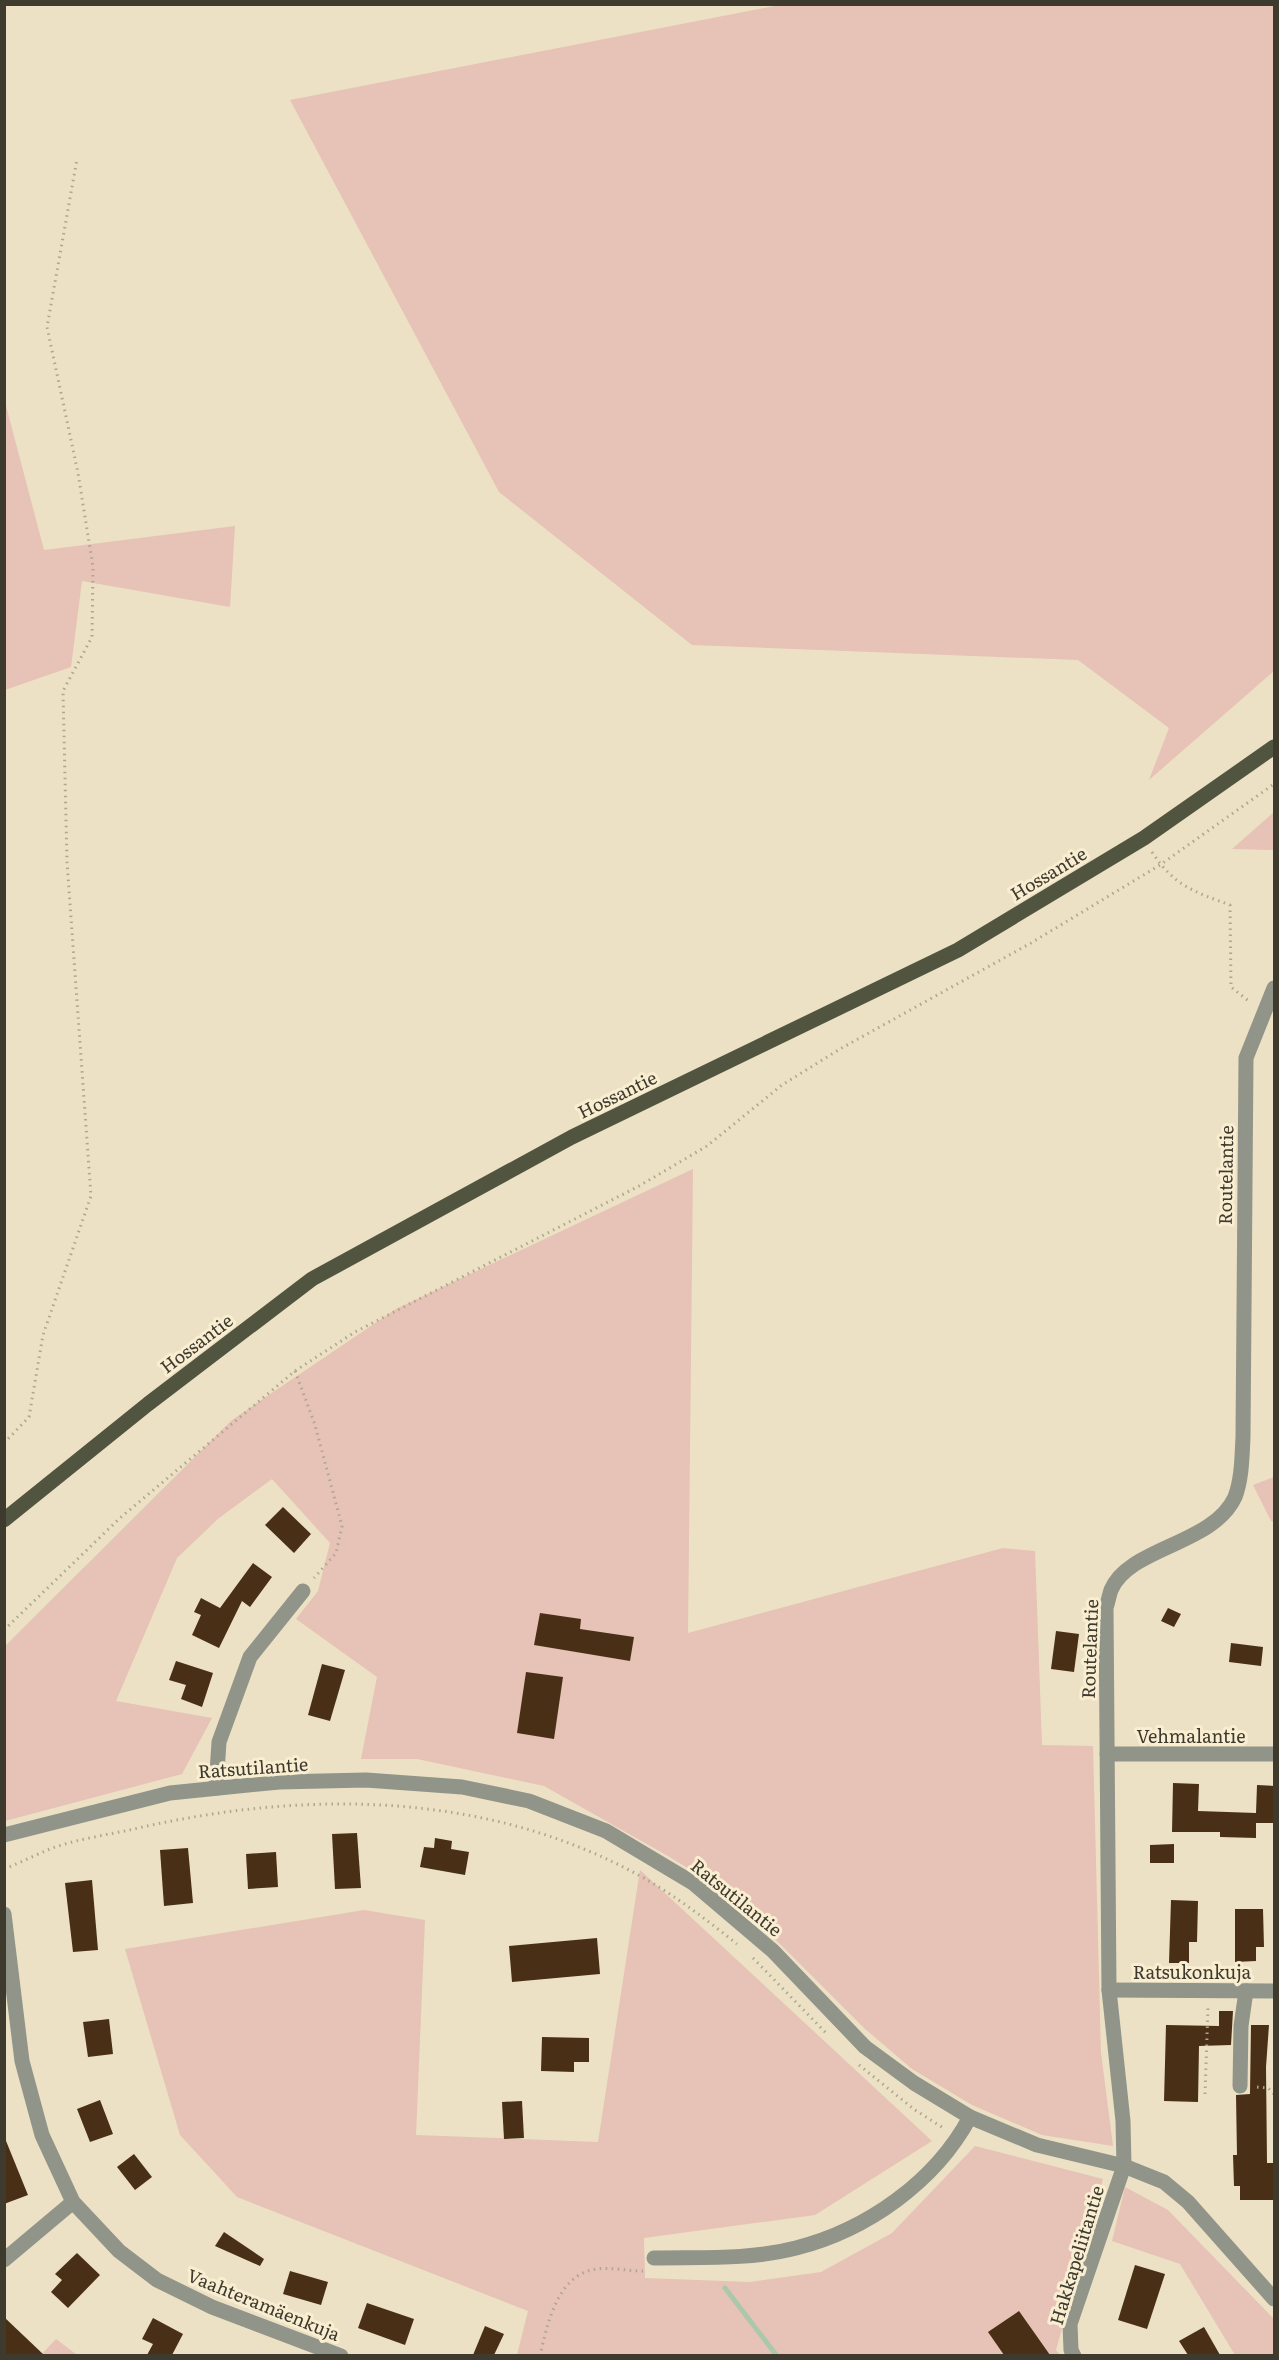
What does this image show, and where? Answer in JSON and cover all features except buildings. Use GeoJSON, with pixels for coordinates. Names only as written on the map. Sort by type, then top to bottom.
{"type":"FeatureCollection","features":[{"type":"Feature","properties":{"kind":"main road","name":"Hossantie"},"geometry":{"type":"LineString","coordinates":[[4,1520],[148,1404],[312,1279],[572,1137],[958,950],[1144,838],[1275,747]]}},
{"type":"Feature","properties":{"kind":"street","name":"Routelantie"},"geometry":{"type":"LineString","coordinates":[[1124,2166],[1123,2121],[1109,1990],[1106,1608],[1111,1589],[1121,1575],[1146,1558],[1186,1540],[1215,1521],[1234,1497],[1241,1469],[1246,1058],[1275,988]]}},
{"type":"Feature","properties":{"kind":"street"},"geometry":{"type":"LineString","coordinates":[[216,1788],[219,1742],[250,1657],[303,1591]]}},
{"type":"Feature","properties":{"kind":"street","name":"Vehmalantie"},"geometry":{"type":"LineString","coordinates":[[1107,1754],[1275,1754]]}},
{"type":"Feature","properties":{"kind":"street","name":"Ratsutilantie"},"geometry":{"type":"LineString","coordinates":[[4,1835],[170,1793],[279,1782],[366,1780],[462,1786],[529,1802],[606,1831],[693,1884],[773,1951],[865,2047],[914,2083],[970,2117],[1037,2145],[1124,2166],[1164,2182],[1188,2202],[1275,2299]]}},
{"type":"Feature","properties":{"kind":"street","name":"Vaahteramäenkuja"},"geometry":{"type":"LineString","coordinates":[[4,1914],[22,2061],[42,2135],[73,2202],[119,2251],[157,2280],[212,2307],[341,2355]]}},
{"type":"Feature","properties":{"kind":"street","name":"Ratsukonkuja"},"geometry":{"type":"LineString","coordinates":[[1109,1990],[1275,1991]]}},
{"type":"Feature","properties":{"kind":"street"},"geometry":{"type":"LineString","coordinates":[[1240,2086],[1241,2026],[1246,1990]]}},
{"type":"Feature","properties":{"kind":"street"},"geometry":{"type":"LineString","coordinates":[[654,2258],[738,2256],[795,2248],[846,2230],[895,2201],[929,2174],[959,2137],[970,2117]]}},
{"type":"Feature","properties":{"kind":"street","name":"Hakkapeliitantie"},"geometry":{"type":"LineString","coordinates":[[1074,2355],[1071,2350],[1070,2324],[1124,2166]]}},
{"type":"Feature","properties":{"kind":"street"},"geometry":{"type":"LineString","coordinates":[[4,2260],[73,2202]]}},
{"type":"Feature","properties":{"kind":"path"},"geometry":{"type":"LineString","coordinates":[[4,1443],[29,1417],[43,1335],[91,1196],[67,862],[63,691],[92,637],[93,567],[78,473],[47,327],[77,159]]}},
{"type":"Feature","properties":{"kind":"path"},"geometry":{"type":"LineString","coordinates":[[4,1630],[120,1518],[295,1371],[356,1332],[707,1146],[782,1085],[1031,943],[1160,865],[1275,784]]}},
{"type":"Feature","properties":{"kind":"path"},"geometry":{"type":"LineString","coordinates":[[1144,838],[1160,865],[1186,889],[1230,905],[1231,987],[1263,1013]]}},
{"type":"Feature","properties":{"kind":"path"},"geometry":{"type":"LineString","coordinates":[[295,1371],[315,1425],[342,1526],[336,1553],[303,1591]]}},
{"type":"Feature","properties":{"kind":"path"},"geometry":{"type":"LineString","coordinates":[[4,1869],[51,1848],[186,1817],[264,1807],[341,1802],[408,1806],[498,1820],[549,1836],[629,1869],[690,1907],[742,1948]]}},
{"type":"Feature","properties":{"kind":"path"},"geometry":{"type":"LineString","coordinates":[[751,1955],[834,2041]]}},
{"type":"Feature","properties":{"kind":"path"},"geometry":{"type":"LineString","coordinates":[[1204,2094],[1208,1990]]}},
{"type":"Feature","properties":{"kind":"path"},"geometry":{"type":"LineString","coordinates":[[856,2062],[915,2110],[959,2137]]}},
{"type":"Feature","properties":{"kind":"path"},"geometry":{"type":"LineString","coordinates":[[1240,2086],[1264,2087],[1275,2094]]}},
{"type":"Feature","properties":{"kind":"path"},"geometry":{"type":"LineString","coordinates":[[540,2355],[549,2317],[570,2280],[591,2270],[632,2271]]}},
{"type":"Feature","properties":{"kind":"shaded area"},"geometry":{"type":"Polygon","coordinates":[[[780,5],[1274,5],[1274,671],[1149,780],[1169,728],[1078,660],[692,645],[499,492],[290,100],[780,5]]]}},
{"type":"Feature","properties":{"kind":"shaded area"},"geometry":{"type":"Polygon","coordinates":[[[5,402],[44,550],[235,526],[230,607],[82,581],[71,667],[5,690],[5,402]]]}},
{"type":"Feature","properties":{"kind":"shaded area"},"geometry":{"type":"Polygon","coordinates":[[[1274,812],[1274,850],[1232,849],[1274,812]]]}},
{"type":"Feature","properties":{"kind":"shaded area"},"geometry":{"type":"Polygon","coordinates":[[[693,1169],[688,1633],[1003,1548],[1035,1551],[1042,1745],[1093,1746],[1101,2053],[1113,2146],[1042,2135],[972,2105],[912,2069],[864,2028],[730,1894],[544,1786],[417,1759],[361,1759],[377,1677],[296,1619],[318,1591],[330,1543],[272,1479],[219,1518],[177,1558],[116,1701],[212,1718],[182,1774],[5,1821],[5,1646],[232,1420],[396,1309],[693,1169]]]}},
{"type":"Feature","properties":{"kind":"shaded area"},"geometry":{"type":"Polygon","coordinates":[[[1274,1477],[1274,1522],[1271,1521],[1253,1485],[1274,1477]]]}},
{"type":"Feature","properties":{"kind":"shaded area"},"geometry":{"type":"Polygon","coordinates":[[[640,1870],[932,2141],[815,2215],[644,2238],[645,2278],[750,2282],[821,2272],[892,2233],[975,2146],[1103,2179],[1056,2350],[1060,2355],[517,2355],[528,2311],[237,2197],[180,2135],[125,1949],[364,1910],[425,1920],[416,2135],[598,2142],[640,1870]]]}},
{"type":"Feature","properties":{"kind":"shaded area"},"geometry":{"type":"Polygon","coordinates":[[[1125,2187],[1168,2210],[1274,2319],[1274,2355],[1235,2355],[1180,2264],[1112,2241],[1125,2187]]]}},
{"type":"Feature","properties":{"kind":"shaded area"},"geometry":{"type":"Polygon","coordinates":[[[56,2339],[77,2355],[40,2356],[56,2339]]]}},
{"type":"Feature","properties":{"kind":"waterway"},"geometry":{"type":"LineString","coordinates":[[725,2288],[777,2356]]}}]}
